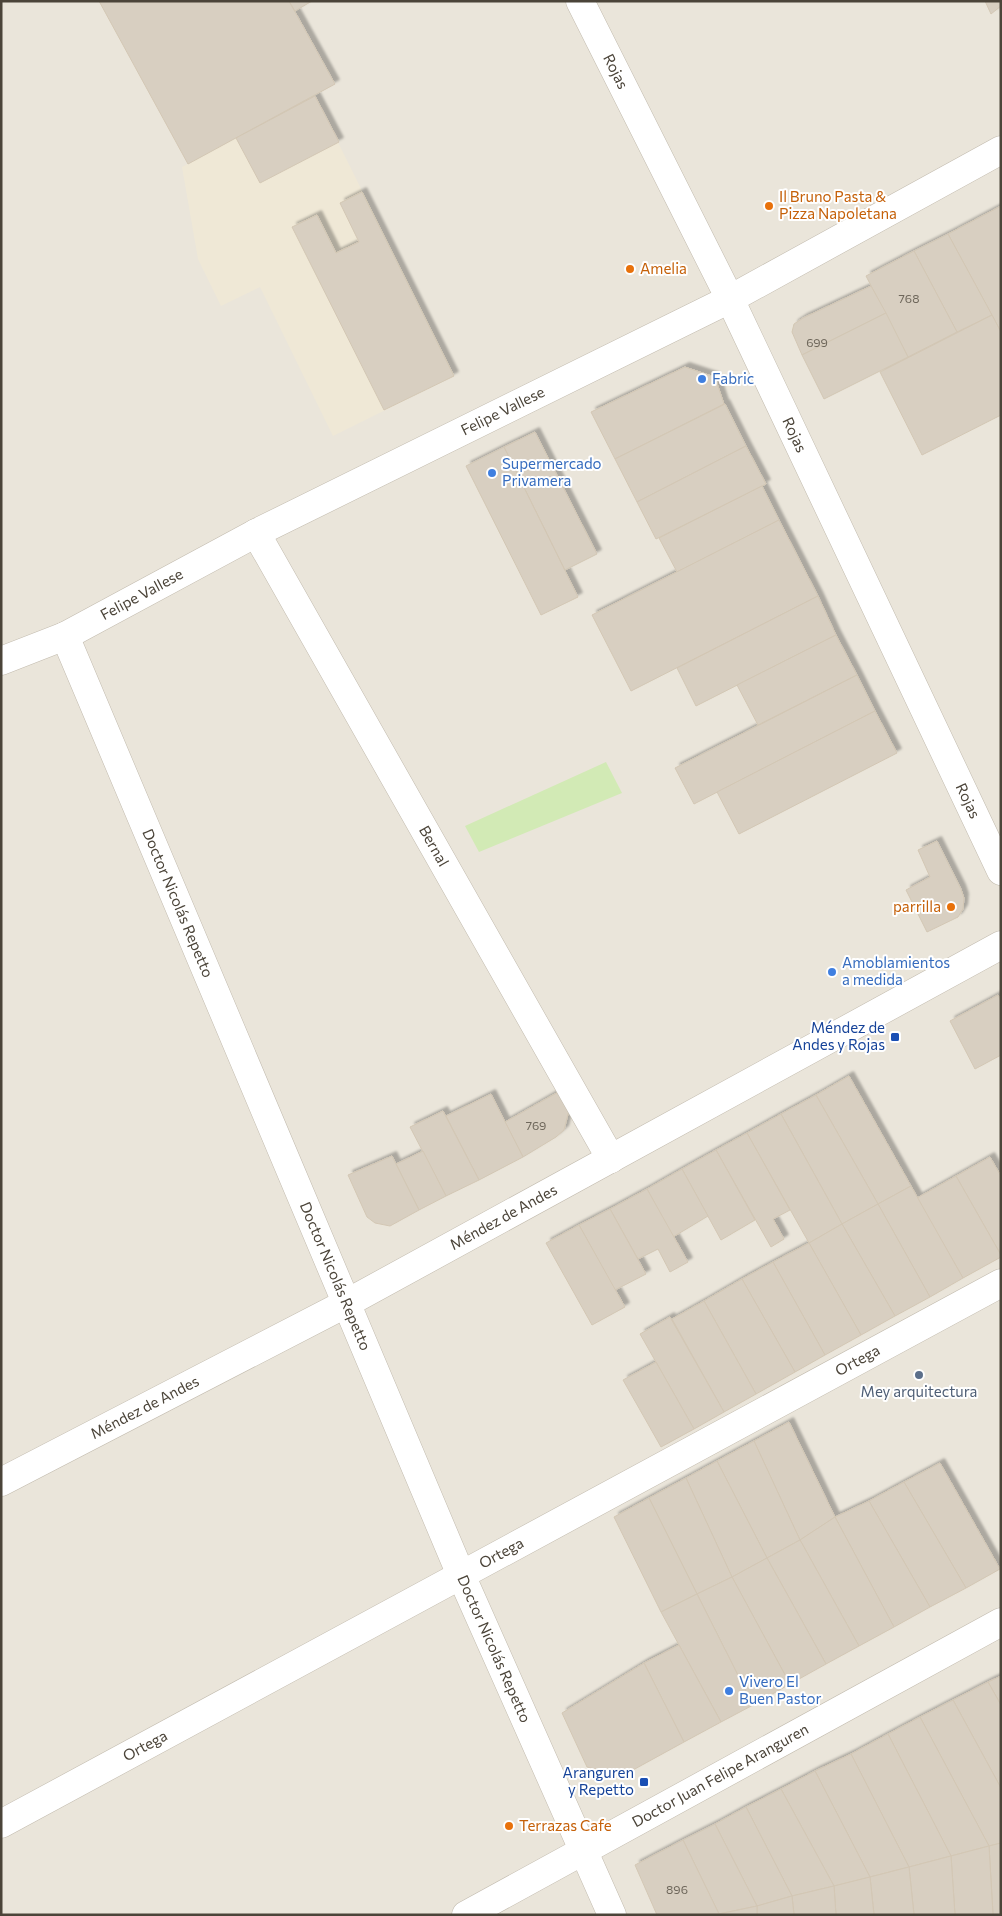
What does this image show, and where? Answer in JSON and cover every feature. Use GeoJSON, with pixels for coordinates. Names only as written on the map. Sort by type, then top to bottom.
{"type":"FeatureCollection","features":[{"type":"Feature","properties":{"kind":"street","name":"Rojas"},"geometry":{"type":"LineString","coordinates":[[580,1],[730,299],[1001,871]]}},
{"type":"Feature","properties":{"kind":"street","name":"Felipe Vallese"},"geometry":{"type":"LineString","coordinates":[[1,661],[65,636],[256,533],[730,299],[1001,150]]}},
{"type":"Feature","properties":{"kind":"street","name":"Bernal"},"geometry":{"type":"LineString","coordinates":[[256,533],[611,1159]]}},
{"type":"Feature","properties":{"kind":"street","name":"Doctor Nicolás Repetto"},"geometry":{"type":"LineString","coordinates":[[65,636],[461,1575],[612,1915]]}},
{"type":"Feature","properties":{"kind":"street","name":"Méndez de Andes"},"geometry":{"type":"LineString","coordinates":[[1,1482],[347,1303],[1001,945]]}},
{"type":"Feature","properties":{"kind":"street","name":"Ortega"},"geometry":{"type":"LineString","coordinates":[[1,1824],[1001,1283]]}},
{"type":"Feature","properties":{"kind":"street","name":"Doctor Juan Felipe Aranguren"},"geometry":{"type":"LineString","coordinates":[[466,1915],[1001,1622]]}},
{"type":"Feature","properties":{"kind":"shaded area"},"geometry":{"type":"Polygon","coordinates":[[[1,1],[1001,1],[1001,1915],[1,1915],[1,1]]]}},
{"type":"Feature","properties":{"kind":"shaded area"},"geometry":{"type":"Polygon","coordinates":[[[315,96],[454,376],[333,436],[260,287],[221,306],[198,259],[182,167],[315,96]]]}},
{"type":"Feature","properties":{"kind":"green space"},"geometry":{"type":"Polygon","coordinates":[[[606,762],[622,793],[479,852],[465,826],[606,762]]]}},
{"type":"Feature","properties":{"kind":"building"},"geometry":{"type":"Polygon","coordinates":[[[99,1],[289,1],[335,84],[188,164],[99,1]]]}},
{"type":"Feature","properties":{"kind":"building"},"geometry":{"type":"Polygon","coordinates":[[[289,1],[312,1],[295,11],[289,1]]]}},
{"type":"Feature","properties":{"kind":"building"},"geometry":{"type":"Polygon","coordinates":[[[985,1],[1001,1],[1001,6],[991,14],[985,1]]]}},
{"type":"Feature","properties":{"kind":"building"},"geometry":{"type":"Polygon","coordinates":[[[315,96],[339,142],[260,183],[236,138],[315,96]]]}},
{"type":"Feature","properties":{"kind":"building"},"geometry":{"type":"Polygon","coordinates":[[[362,192],[454,376],[384,410],[292,227],[317,215],[336,253],[359,242],[340,203],[362,192]]]}},
{"type":"Feature","properties":{"kind":"building"},"geometry":{"type":"Polygon","coordinates":[[[1001,206],[1001,332],[948,234],[1001,206]]]}},
{"type":"Feature","properties":{"kind":"building"},"geometry":{"type":"Polygon","coordinates":[[[948,234],[992,315],[957,332],[914,251],[948,234]]]}},
{"type":"Feature","properties":{"kind":"building"},"geometry":{"type":"Polygon","coordinates":[[[914,251],[957,332],[908,357],[866,276],[914,251]]]}},
{"type":"Feature","properties":{"kind":"building"},"geometry":{"type":"Polygon","coordinates":[[[871,286],[886,313],[802,355],[792,332],[794,324],[871,286]]]}},
{"type":"Feature","properties":{"kind":"building"},"geometry":{"type":"Polygon","coordinates":[[[886,313],[908,357],[824,399],[802,355],[886,313]]]}},
{"type":"Feature","properties":{"kind":"building"},"geometry":{"type":"Polygon","coordinates":[[[992,315],[1001,332],[1001,415],[922,455],[880,372],[992,315]]]}},
{"type":"Feature","properties":{"kind":"building"},"geometry":{"type":"Polygon","coordinates":[[[685,367],[715,377],[724,404],[615,459],[591,412],[685,367]]]}},
{"type":"Feature","properties":{"kind":"building"},"geometry":{"type":"Polygon","coordinates":[[[725,404],[746,446],[637,502],[615,459],[725,404]]]}},
{"type":"Feature","properties":{"kind":"building"},"geometry":{"type":"Polygon","coordinates":[[[535,432],[597,554],[565,570],[504,447],[535,432]]]}},
{"type":"Feature","properties":{"kind":"building"},"geometry":{"type":"Polygon","coordinates":[[[746,446],[766,484],[656,539],[637,502],[746,446]]]}},
{"type":"Feature","properties":{"kind":"building"},"geometry":{"type":"Polygon","coordinates":[[[504,447],[578,597],[541,615],[466,466],[504,447]]]}},
{"type":"Feature","properties":{"kind":"building"},"geometry":{"type":"Polygon","coordinates":[[[762,486],[779,520],[677,572],[659,538],[762,486]]]}},
{"type":"Feature","properties":{"kind":"building"},"geometry":{"type":"Polygon","coordinates":[[[779,520],[818,596],[631,691],[592,615],[779,520]]]}},
{"type":"Feature","properties":{"kind":"building"},"geometry":{"type":"Polygon","coordinates":[[[818,596],[836,635],[696,706],[677,668],[818,596]]]}},
{"type":"Feature","properties":{"kind":"building"},"geometry":{"type":"Polygon","coordinates":[[[836,635],[857,675],[758,725],[737,685],[836,635]]]}},
{"type":"Feature","properties":{"kind":"building"},"geometry":{"type":"Polygon","coordinates":[[[857,675],[875,711],[694,804],[675,768],[857,675]]]}},
{"type":"Feature","properties":{"kind":"building"},"geometry":{"type":"Polygon","coordinates":[[[875,711],[897,753],[739,834],[717,792],[875,711]]]}},
{"type":"Feature","properties":{"kind":"building"},"geometry":{"type":"Polygon","coordinates":[[[937,841],[961,889],[964,898],[963,909],[958,917],[927,932],[906,890],[930,877],[918,850],[937,841]]]}},
{"type":"Feature","properties":{"kind":"building"},"geometry":{"type":"Polygon","coordinates":[[[998,995],[1001,1001],[1001,1055],[975,1069],[950,1021],[998,995]]]}},
{"type":"Feature","properties":{"kind":"building"},"geometry":{"type":"Polygon","coordinates":[[[849,1076],[911,1186],[878,1204],[816,1095],[849,1076]]]}},
{"type":"Feature","properties":{"kind":"building"},"geometry":{"type":"Polygon","coordinates":[[[560,1091],[569,1110],[564,1130],[523,1157],[505,1122],[560,1091]]]}},
{"type":"Feature","properties":{"kind":"building"},"geometry":{"type":"Polygon","coordinates":[[[491,1094],[523,1157],[479,1180],[446,1116],[491,1094]]]}},
{"type":"Feature","properties":{"kind":"building"},"geometry":{"type":"Polygon","coordinates":[[[816,1095],[878,1204],[842,1224],[781,1114],[816,1095]]]}},
{"type":"Feature","properties":{"kind":"building"},"geometry":{"type":"Polygon","coordinates":[[[443,1111],[479,1180],[446,1196],[410,1127],[443,1111]]]}},
{"type":"Feature","properties":{"kind":"building"},"geometry":{"type":"Polygon","coordinates":[[[781,1114],[842,1224],[809,1243],[747,1133],[781,1114]]]}},
{"type":"Feature","properties":{"kind":"building"},"geometry":{"type":"Polygon","coordinates":[[[747,1133],[790,1210],[773,1219],[784,1239],[771,1247],[716,1150],[747,1133]]]}},
{"type":"Feature","properties":{"kind":"building"},"geometry":{"type":"Polygon","coordinates":[[[716,1150],[755,1220],[721,1240],[682,1169],[716,1150]]]}},
{"type":"Feature","properties":{"kind":"building"},"geometry":{"type":"Polygon","coordinates":[[[423,1151],[446,1196],[419,1210],[396,1164],[423,1151]]]}},
{"type":"Feature","properties":{"kind":"building"},"geometry":{"type":"Polygon","coordinates":[[[392,1156],[419,1210],[390,1226],[375,1223],[367,1217],[348,1175],[392,1156]]]}},
{"type":"Feature","properties":{"kind":"building"},"geometry":{"type":"Polygon","coordinates":[[[990,1157],[1001,1176],[1001,1255],[956,1176],[990,1157]]]}},
{"type":"Feature","properties":{"kind":"building"},"geometry":{"type":"Polygon","coordinates":[[[682,1169],[708,1216],[673,1237],[647,1189],[682,1169]]]}},
{"type":"Feature","properties":{"kind":"building"},"geometry":{"type":"Polygon","coordinates":[[[956,1176],[1001,1255],[1001,1257],[963,1278],[917,1198],[956,1176]]]}},
{"type":"Feature","properties":{"kind":"building"},"geometry":{"type":"Polygon","coordinates":[[[911,1186],[963,1278],[930,1297],[878,1204],[911,1186]]]}},
{"type":"Feature","properties":{"kind":"building"},"geometry":{"type":"Polygon","coordinates":[[[647,1189],[688,1262],[670,1272],[658,1249],[638,1259],[610,1209],[647,1189]]]}},
{"type":"Feature","properties":{"kind":"building"},"geometry":{"type":"Polygon","coordinates":[[[878,1204],[930,1297],[895,1316],[842,1224],[878,1204]]]}},
{"type":"Feature","properties":{"kind":"building"},"geometry":{"type":"Polygon","coordinates":[[[610,1209],[646,1274],[615,1290],[579,1225],[610,1209]]]}},
{"type":"Feature","properties":{"kind":"building"},"geometry":{"type":"Polygon","coordinates":[[[842,1224],[895,1316],[861,1335],[809,1243],[842,1224]]]}},
{"type":"Feature","properties":{"kind":"building"},"geometry":{"type":"Polygon","coordinates":[[[579,1225],[625,1307],[592,1325],[546,1243],[579,1225]]]}},
{"type":"Feature","properties":{"kind":"building"},"geometry":{"type":"Polygon","coordinates":[[[809,1243],[861,1335],[825,1355],[773,1262],[809,1243]]]}},
{"type":"Feature","properties":{"kind":"building"},"geometry":{"type":"Polygon","coordinates":[[[773,1262],[825,1355],[795,1372],[742,1279],[773,1262]]]}},
{"type":"Feature","properties":{"kind":"building"},"geometry":{"type":"Polygon","coordinates":[[[742,1279],[795,1372],[756,1394],[704,1301],[742,1279]]]}},
{"type":"Feature","properties":{"kind":"building"},"geometry":{"type":"Polygon","coordinates":[[[704,1301],[756,1394],[724,1412],[672,1319],[704,1301]]]}},
{"type":"Feature","properties":{"kind":"building"},"geometry":{"type":"Polygon","coordinates":[[[670,1317],[724,1412],[694,1429],[640,1334],[670,1317]]]}},
{"type":"Feature","properties":{"kind":"building"},"geometry":{"type":"Polygon","coordinates":[[[656,1362],[694,1429],[661,1447],[623,1380],[656,1362]]]}},
{"type":"Feature","properties":{"kind":"building"},"geometry":{"type":"Polygon","coordinates":[[[789,1422],[835,1517],[800,1540],[754,1441],[789,1422]]]}},
{"type":"Feature","properties":{"kind":"building"},"geometry":{"type":"Polygon","coordinates":[[[754,1441],[800,1540],[767,1558],[717,1461],[754,1441]]]}},
{"type":"Feature","properties":{"kind":"building"},"geometry":{"type":"Polygon","coordinates":[[[717,1461],[767,1558],[732,1577],[686,1478],[717,1461]]]}},
{"type":"Feature","properties":{"kind":"building"},"geometry":{"type":"Polygon","coordinates":[[[940,1463],[1000,1569],[966,1588],[904,1482],[940,1463]]]}},
{"type":"Feature","properties":{"kind":"building"},"geometry":{"type":"Polygon","coordinates":[[[686,1478],[732,1577],[697,1594],[649,1498],[686,1478]]]}},
{"type":"Feature","properties":{"kind":"building"},"geometry":{"type":"Polygon","coordinates":[[[904,1482],[966,1588],[930,1607],[869,1501],[904,1482]]]}},
{"type":"Feature","properties":{"kind":"building"},"geometry":{"type":"Polygon","coordinates":[[[649,1498],[697,1594],[661,1612],[614,1517],[649,1498]]]}},
{"type":"Feature","properties":{"kind":"building"},"geometry":{"type":"Polygon","coordinates":[[[869,1501],[930,1607],[894,1627],[835,1517],[869,1501]]]}},
{"type":"Feature","properties":{"kind":"building"},"geometry":{"type":"Polygon","coordinates":[[[835,1517],[894,1627],[859,1646],[800,1540],[835,1517]]]}},
{"type":"Feature","properties":{"kind":"building"},"geometry":{"type":"Polygon","coordinates":[[[800,1540],[859,1646],[826,1664],[767,1558],[800,1540]]]}},
{"type":"Feature","properties":{"kind":"building"},"geometry":{"type":"Polygon","coordinates":[[[767,1558],[826,1664],[790,1684],[732,1577],[767,1558]]]}},
{"type":"Feature","properties":{"kind":"building"},"geometry":{"type":"Polygon","coordinates":[[[732,1577],[790,1684],[753,1705],[697,1594],[732,1577]]]}},
{"type":"Feature","properties":{"kind":"building"},"geometry":{"type":"Polygon","coordinates":[[[697,1594],[753,1705],[721,1722],[661,1612],[697,1594]]]}},
{"type":"Feature","properties":{"kind":"building"},"geometry":{"type":"Polygon","coordinates":[[[679,1645],[721,1722],[684,1742],[644,1663],[679,1645]]]}},
{"type":"Feature","properties":{"kind":"building"},"geometry":{"type":"Polygon","coordinates":[[[644,1663],[684,1742],[622,1776],[587,1767],[562,1713],[644,1663]]]}},
{"type":"Feature","properties":{"kind":"building"},"geometry":{"type":"Polygon","coordinates":[[[1001,1676],[1001,1705],[988,1682],[1001,1676]]]}},
{"type":"Feature","properties":{"kind":"building"},"geometry":{"type":"Polygon","coordinates":[[[988,1682],[1001,1705],[1001,1788],[953,1700],[988,1682]]]}},
{"type":"Feature","properties":{"kind":"building"},"geometry":{"type":"Polygon","coordinates":[[[953,1700],[1001,1788],[1001,1843],[989,1846],[920,1717],[953,1700]]]}},
{"type":"Feature","properties":{"kind":"building"},"geometry":{"type":"Polygon","coordinates":[[[920,1717],[989,1846],[951,1856],[888,1734],[920,1717]]]}},
{"type":"Feature","properties":{"kind":"building"},"geometry":{"type":"Polygon","coordinates":[[[888,1734],[951,1856],[909,1867],[851,1754],[888,1734]]]}},
{"type":"Feature","properties":{"kind":"building"},"geometry":{"type":"Polygon","coordinates":[[[851,1754],[909,1867],[870,1877],[815,1771],[851,1754]]]}},
{"type":"Feature","properties":{"kind":"building"},"geometry":{"type":"Polygon","coordinates":[[[815,1771],[870,1877],[834,1886],[781,1789],[815,1771]]]}},
{"type":"Feature","properties":{"kind":"building"},"geometry":{"type":"Polygon","coordinates":[[[781,1789],[834,1886],[792,1896],[746,1807],[781,1789]]]}},
{"type":"Feature","properties":{"kind":"building"},"geometry":{"type":"Polygon","coordinates":[[[746,1807],[792,1896],[757,1906],[715,1824],[746,1807]]]}},
{"type":"Feature","properties":{"kind":"building"},"geometry":{"type":"Polygon","coordinates":[[[715,1824],[757,1906],[719,1914],[683,1840],[715,1824]]]}},
{"type":"Feature","properties":{"kind":"building"},"geometry":{"type":"Polygon","coordinates":[[[683,1840],[719,1914],[657,1915],[635,1865],[683,1840]]]}},
{"type":"Feature","properties":{"kind":"building"},"geometry":{"type":"Polygon","coordinates":[[[1001,1843],[1001,1915],[993,1915],[989,1846],[1001,1843]]]}},
{"type":"Feature","properties":{"kind":"building"},"geometry":{"type":"Polygon","coordinates":[[[989,1846],[993,1915],[955,1915],[951,1856],[989,1846]]]}},
{"type":"Feature","properties":{"kind":"building"},"geometry":{"type":"Polygon","coordinates":[[[951,1856],[955,1915],[914,1915],[909,1867],[951,1856]]]}},
{"type":"Feature","properties":{"kind":"building"},"geometry":{"type":"Polygon","coordinates":[[[909,1867],[914,1915],[874,1915],[870,1877],[909,1867]]]}},
{"type":"Feature","properties":{"kind":"building"},"geometry":{"type":"Polygon","coordinates":[[[870,1877],[874,1915],[836,1915],[834,1886],[870,1877]]]}},
{"type":"Feature","properties":{"kind":"building"},"geometry":{"type":"Polygon","coordinates":[[[834,1886],[836,1915],[794,1915],[792,1896],[834,1886]]]}},
{"type":"Feature","properties":{"kind":"building"},"geometry":{"type":"Polygon","coordinates":[[[792,1896],[794,1915],[757,1915],[757,1906],[792,1896]]]}},
{"type":"Feature","properties":{"kind":"building"},"geometry":{"type":"Polygon","coordinates":[[[757,1906],[757,1915],[718,1915],[719,1914],[757,1906]]]}},
{"type":"Feature","properties":{"kind":"place","name":"Il Bruno Pasta & Pizza Napoletana"},"geometry":{"type":"Point","coordinates":[769,206]}},
{"type":"Feature","properties":{"kind":"place","name":"Amelia"},"geometry":{"type":"Point","coordinates":[630,269]}},
{"type":"Feature","properties":{"kind":"place","name":"Fabric"},"geometry":{"type":"Point","coordinates":[702,379]}},
{"type":"Feature","properties":{"kind":"place","name":"Supermercado Privamera"},"geometry":{"type":"Point","coordinates":[492,473]}},
{"type":"Feature","properties":{"kind":"place","name":"parrilla"},"geometry":{"type":"Point","coordinates":[951,907]}},
{"type":"Feature","properties":{"kind":"place","name":"Amoblamientos a medida"},"geometry":{"type":"Point","coordinates":[832,972]}},
{"type":"Feature","properties":{"kind":"place","name":"Méndez de Andes y Rojas"},"geometry":{"type":"Point","coordinates":[895,1037]}},
{"type":"Feature","properties":{"kind":"place","name":"Mey arquitectura"},"geometry":{"type":"Point","coordinates":[919,1375]}},
{"type":"Feature","properties":{"kind":"place","name":"Vivero El Buen Pastor"},"geometry":{"type":"Point","coordinates":[729,1691]}},
{"type":"Feature","properties":{"kind":"place","name":"Aranguren y Repetto"},"geometry":{"type":"Point","coordinates":[644,1782]}},
{"type":"Feature","properties":{"kind":"place","name":"Terrazas Cafe"},"geometry":{"type":"Point","coordinates":[509,1826]}}]}
